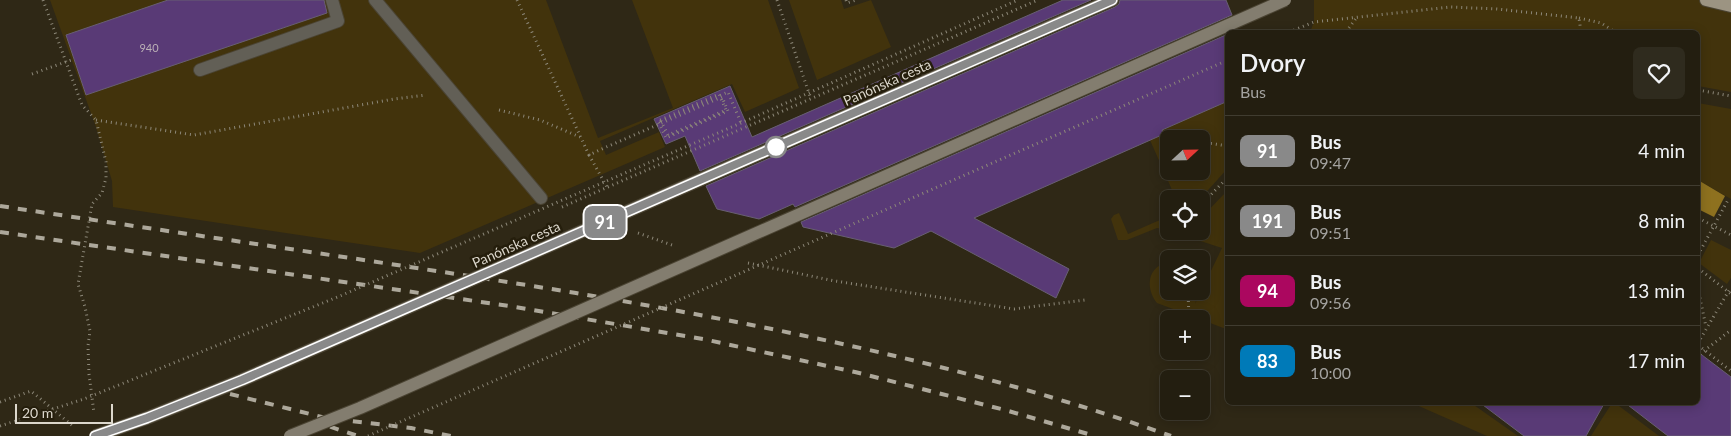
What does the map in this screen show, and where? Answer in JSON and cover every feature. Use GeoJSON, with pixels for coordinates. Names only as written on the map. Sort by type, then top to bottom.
{"type":"FeatureCollection","features":[{"type":"Feature","properties":{"kind":"main road","name":"Panónska cesta"},"geometry":{"type":"LineString","coordinates":[[95,436],[147,418],[259,373],[1112,0]]}},
{"type":"Feature","properties":{"kind":"main road"},"geometry":{"type":"LineString","coordinates":[[290,436],[369,404],[1285,0]]}},
{"type":"Feature","properties":{"kind":"main road"},"geometry":{"type":"LineString","coordinates":[[1706,0],[1731,6]]}},
{"type":"Feature","properties":{"kind":"lane"},"geometry":{"type":"LineString","coordinates":[[200,70],[338,21],[332,0]]}},
{"type":"Feature","properties":{"kind":"lane"},"geometry":{"type":"LineString","coordinates":[[376,0],[541,198]]}},
{"type":"Feature","properties":{"kind":"path"},"geometry":{"type":"LineString","coordinates":[[43,0],[82,106],[96,120],[106,162],[106,178],[102,193],[92,204],[78,284],[90,331],[88,346],[89,374],[95,418]]}},
{"type":"Feature","properties":{"kind":"path"},"geometry":{"type":"LineString","coordinates":[[517,0],[589,155],[607,188]]}},
{"type":"Feature","properties":{"kind":"path"},"geometry":{"type":"LineString","coordinates":[[777,0],[811,99]]}},
{"type":"Feature","properties":{"kind":"path"},"geometry":{"type":"LineString","coordinates":[[846,0],[847,3],[856,0]]}},
{"type":"Feature","properties":{"kind":"path"},"geometry":{"type":"LineString","coordinates":[[0,426],[84,399],[340,296],[741,123],[1018,0]]}},
{"type":"Feature","properties":{"kind":"path"},"geometry":{"type":"LineString","coordinates":[[556,210],[1038,0]]}},
{"type":"Feature","properties":{"kind":"path"},"geometry":{"type":"LineString","coordinates":[[1294,30],[1314,22],[1450,7],[1497,9],[1579,18],[1600,23],[1612,30]]}},
{"type":"Feature","properties":{"kind":"path"},"geometry":{"type":"LineString","coordinates":[[1348,30],[1358,16]]}},
{"type":"Feature","properties":{"kind":"path"},"geometry":{"type":"LineString","coordinates":[[1579,18],[1581,30]]}},
{"type":"Feature","properties":{"kind":"path"},"geometry":{"type":"LineString","coordinates":[[32,74],[74,59]]}},
{"type":"Feature","properties":{"kind":"path"},"geometry":{"type":"LineString","coordinates":[[368,436],[1225,61]]}},
{"type":"Feature","properties":{"kind":"path"},"geometry":{"type":"LineString","coordinates":[[1700,90],[1731,96]]}},
{"type":"Feature","properties":{"kind":"path"},"geometry":{"type":"LineString","coordinates":[[96,120],[194,135],[394,99],[453,92]]}},
{"type":"Feature","properties":{"kind":"path"},"geometry":{"type":"LineString","coordinates":[[589,155],[604,148],[613,144],[658,124],[667,120],[704,105],[713,101],[722,97],[728,111],[666,138],[662,129],[658,121],[719,94],[722,102],[726,110],[668,135],[664,128],[661,121],[712,100],[720,96],[728,92],[741,123]]}},
{"type":"Feature","properties":{"kind":"path"},"geometry":{"type":"LineString","coordinates":[[465,106],[484,106],[540,120],[581,138]]}},
{"type":"Feature","properties":{"kind":"path"},"geometry":{"type":"LineString","coordinates":[[1210,143],[1225,146]]}},
{"type":"Feature","properties":{"kind":"path"},"geometry":{"type":"LineString","coordinates":[[1210,196],[1225,180]]}},
{"type":"Feature","properties":{"kind":"path"},"geometry":{"type":"LineString","coordinates":[[1700,251],[1728,200]]}},
{"type":"Feature","properties":{"kind":"path"},"geometry":{"type":"LineString","coordinates":[[1700,219],[1731,235]]}},
{"type":"Feature","properties":{"kind":"path"},"geometry":{"type":"LineString","coordinates":[[743,261],[835,281],[1014,309],[1085,300]]}},
{"type":"Feature","properties":{"kind":"path"},"geometry":{"type":"LineString","coordinates":[[1700,270],[1730,293]]}},
{"type":"Feature","properties":{"kind":"path"},"geometry":{"type":"LineString","coordinates":[[1700,340],[1730,293],[1731,288]]}},
{"type":"Feature","properties":{"kind":"path"},"geometry":{"type":"LineString","coordinates":[[1700,298],[1706,328]]}},
{"type":"Feature","properties":{"kind":"path"},"geometry":{"type":"LineString","coordinates":[[1700,354],[1731,330]]}},
{"type":"Feature","properties":{"kind":"path"},"geometry":{"type":"LineString","coordinates":[[1700,346],[1731,371]]}},
{"type":"Feature","properties":{"kind":"path"},"geometry":{"type":"LineString","coordinates":[[0,402],[31,391],[78,430]]}},
{"type":"Feature","properties":{"kind":"shaded area"},"geometry":{"type":"Polygon","coordinates":[[[50,0],[546,0],[598,138],[673,108],[632,0],[768,0],[799,88],[745,112],[732,84],[600,141],[606,155],[659,132],[665,147],[420,253],[113,207],[112,181],[96,127],[50,0]]]}},
{"type":"Feature","properties":{"kind":"shaded area"},"geometry":{"type":"Polygon","coordinates":[[[789,0],[841,0],[844,9],[871,0],[891,47],[817,80],[789,0]]]}},
{"type":"Feature","properties":{"kind":"shaded area"},"geometry":{"type":"Polygon","coordinates":[[[1314,0],[1731,0],[1731,92],[1700,86],[1700,30],[1311,30],[1314,22],[1314,0]]]}},
{"type":"Feature","properties":{"kind":"shaded area"},"geometry":{"type":"Polygon","coordinates":[[[1225,102],[1225,171],[1208,190],[1172,190],[1168,180],[1210,180],[1210,130],[1162,130],[1225,102]]]}},
{"type":"Feature","properties":{"kind":"shaded area"},"geometry":{"type":"Polygon","coordinates":[[[1700,103],[1731,109],[1731,199],[1700,181],[1700,103]]]}},
{"type":"Feature","properties":{"kind":"shaded area"},"geometry":{"type":"Polygon","coordinates":[[[1160,136],[1160,163],[1150,140],[1160,136]]]}},
{"type":"Feature","properties":{"kind":"shaded area"},"geometry":{"type":"Polygon","coordinates":[[[1700,181],[1725,196],[1714,217],[1700,210],[1700,181]]]}},
{"type":"Feature","properties":{"kind":"shaded area"},"geometry":{"type":"Polygon","coordinates":[[[1225,193],[1225,329],[1210,323],[1210,310],[1176,310],[1157,303],[1151,291],[1150,278],[1152,273],[1160,265],[1160,300],[1196,300],[1195,304],[1197,300],[1210,300],[1210,273],[1222,248],[1197,240],[1210,240],[1210,209],[1225,193]]]}},
{"type":"Feature","properties":{"kind":"shaded area"},"geometry":{"type":"Polygon","coordinates":[[[1119,213],[1128,234],[1160,220],[1160,228],[1127,240],[1118,240],[1111,219],[1119,213]]]}},
{"type":"Feature","properties":{"kind":"shaded area"},"geometry":{"type":"Polygon","coordinates":[[[1711,240],[1731,250],[1731,278],[1727,284],[1700,264],[1711,240]]]}},
{"type":"Feature","properties":{"kind":"shaded area"},"geometry":{"type":"Polygon","coordinates":[[[1417,405],[1474,405],[1518,436],[1487,436],[1417,405]]]}},
{"type":"Feature","properties":{"kind":"shaded area"},"geometry":{"type":"Polygon","coordinates":[[[1611,405],[1618,405],[1659,436],[1591,436],[1611,405]]]}},
{"type":"Feature","properties":{"kind":"building"},"geometry":{"type":"Polygon","coordinates":[[[168,0],[324,0],[327,13],[86,95],[66,35],[168,0]]]}},
{"type":"Feature","properties":{"kind":"building"},"geometry":{"type":"Polygon","coordinates":[[[1063,0],[1091,0],[700,171],[685,136],[666,144],[654,119],[730,86],[752,137],[1063,0]]]}},
{"type":"Feature","properties":{"kind":"building"},"geometry":{"type":"Polygon","coordinates":[[[1120,0],[1226,0],[1232,15],[795,207],[793,204],[759,219],[717,209],[706,186],[1115,7],[1119,4],[1120,0]]]}},
{"type":"Feature","properties":{"kind":"building"},"geometry":{"type":"Polygon","coordinates":[[[1225,35],[1225,102],[1160,130],[1160,136],[974,218],[1069,269],[1056,298],[931,231],[894,248],[803,227],[801,222],[1225,35]]]}},
{"type":"Feature","properties":{"kind":"building"},"geometry":{"type":"Polygon","coordinates":[[[1700,354],[1731,377],[1731,436],[1668,436],[1628,405],[1700,405],[1700,354]]]}},
{"type":"Feature","properties":{"kind":"building"},"geometry":{"type":"Polygon","coordinates":[[[1483,405],[1603,405],[1586,436],[1524,436],[1483,405]]]}},
{"type":"Feature","properties":{"kind":"railway"},"geometry":{"type":"LineString","coordinates":[[0,206],[360,259],[576,293],[727,320],[802,335],[951,370],[1099,412],[1171,436]]}},
{"type":"Feature","properties":{"kind":"railway"},"geometry":{"type":"LineString","coordinates":[[0,232],[509,306],[703,339],[855,372],[1005,410],[1095,436]]}},
{"type":"Feature","properties":{"kind":"railway"},"geometry":{"type":"LineString","coordinates":[[230,394],[326,418],[411,428],[451,436]]}},
{"type":"Feature","properties":{"kind":"railway"},"geometry":{"type":"LineString","coordinates":[[313,421],[358,436]]}},
{"type":"Feature","properties":{"kind":"bus line","name":"91"},"geometry":{"type":"LineString","coordinates":[[95,436],[147,418],[242,380],[1112,0]]}}]}
